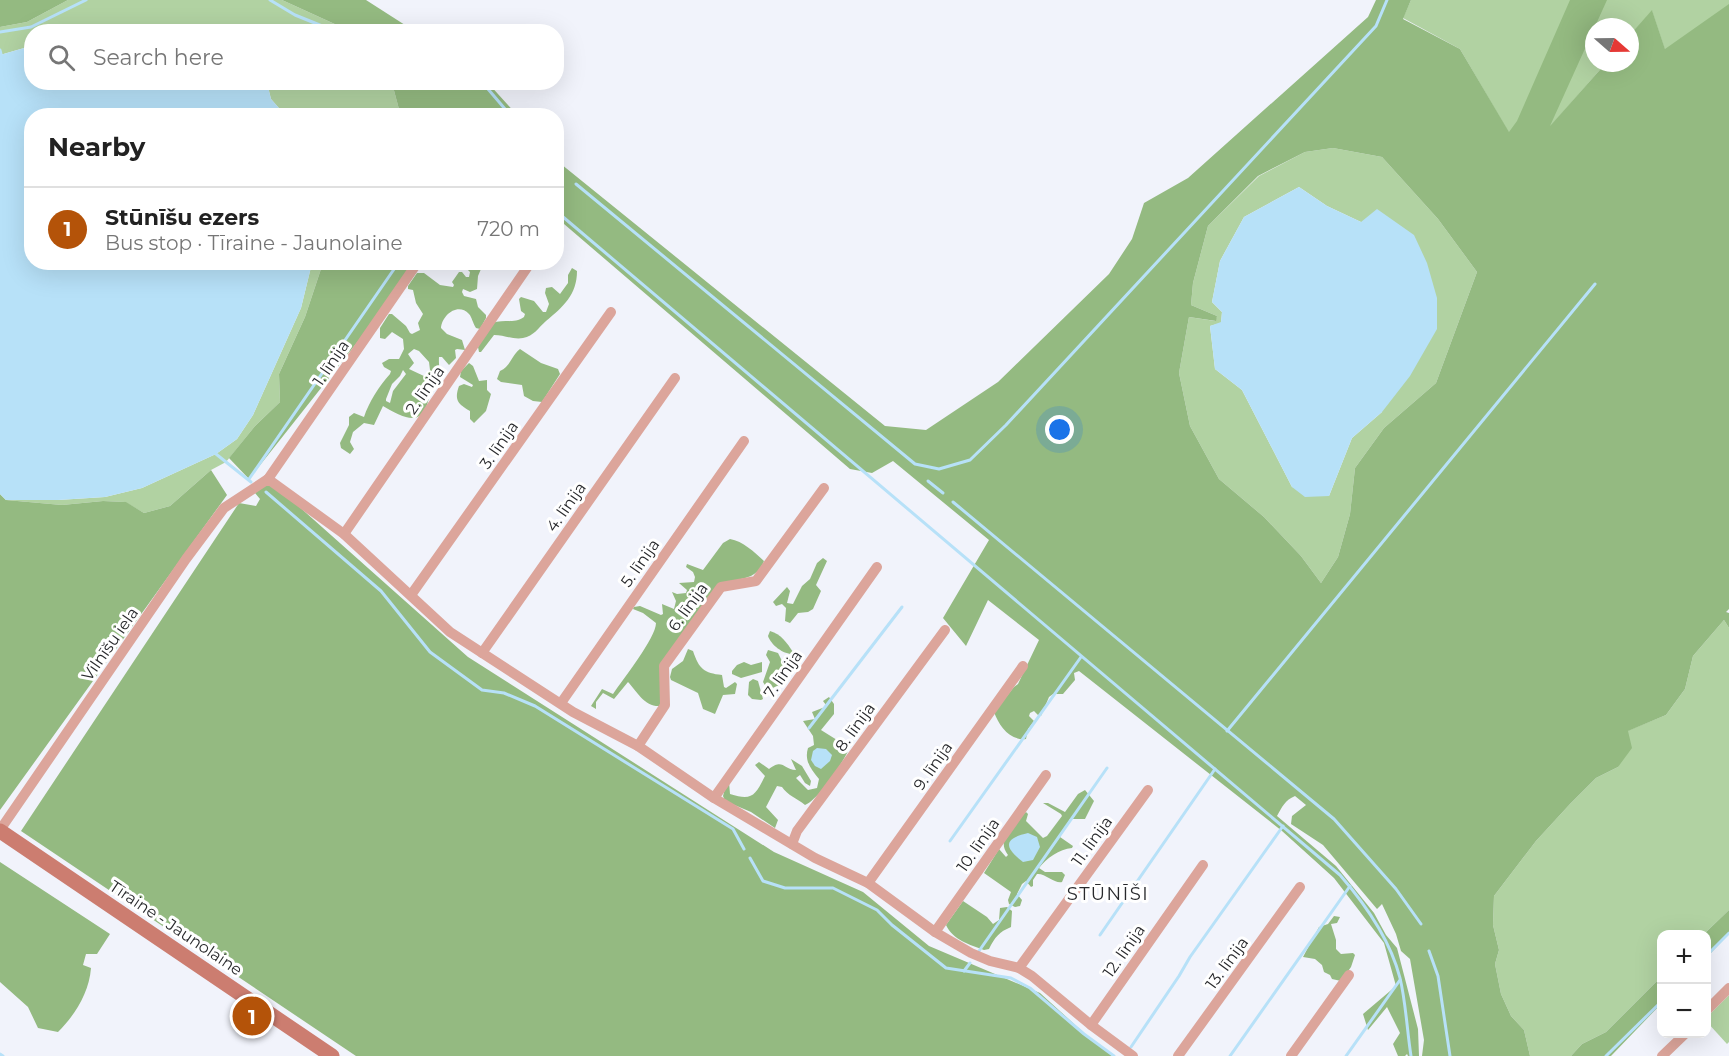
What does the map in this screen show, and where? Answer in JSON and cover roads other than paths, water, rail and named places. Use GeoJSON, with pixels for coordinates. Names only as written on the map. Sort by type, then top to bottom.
{"type":"FeatureCollection","features":[{"type":"Feature","properties":{"kind":"main road","name":"Tīraine - Jaunolaine"},"geometry":{"type":"LineString","coordinates":[[0,830],[332,1056]]}},
{"type":"Feature","properties":{"kind":"street","name":"1. līnija"},"geometry":{"type":"LineString","coordinates":[[268,479],[412,270]]}},
{"type":"Feature","properties":{"kind":"street","name":"2. līnija"},"geometry":{"type":"LineString","coordinates":[[344,534],[526,270]]}},
{"type":"Feature","properties":{"kind":"street","name":"3. līnija"},"geometry":{"type":"LineString","coordinates":[[411,595],[611,312]]}},
{"type":"Feature","properties":{"kind":"street","name":"4. līnija"},"geometry":{"type":"LineString","coordinates":[[482,652],[675,378]]}},
{"type":"Feature","properties":{"kind":"street","name":"5. līnija"},"geometry":{"type":"LineString","coordinates":[[561,703],[744,441]]}},
{"type":"Feature","properties":{"kind":"street","name":"Vilnīšu iela"},"geometry":{"type":"LineString","coordinates":[[0,830],[186,559],[224,508],[268,479]]}},
{"type":"Feature","properties":{"kind":"street"},"geometry":{"type":"LineString","coordinates":[[268,479],[344,534],[450,632],[573,712],[638,746],[714,798],[792,844],[854,878],[868,883],[935,932],[990,961],[1019,968],[1032,976],[1091,1025],[1134,1056]]}},
{"type":"Feature","properties":{"kind":"street","name":"6. līnija"},"geometry":{"type":"LineString","coordinates":[[638,746],[665,705],[664,666],[720,587],[756,581],[824,488]]}},
{"type":"Feature","properties":{"kind":"street","name":"7. līnija"},"geometry":{"type":"LineString","coordinates":[[714,798],[877,567]]}},
{"type":"Feature","properties":{"kind":"street","name":"8. līnija"},"geometry":{"type":"LineString","coordinates":[[792,844],[796,831],[945,630]]}},
{"type":"Feature","properties":{"kind":"street","name":"9. līnija"},"geometry":{"type":"LineString","coordinates":[[868,883],[1023,666]]}},
{"type":"Feature","properties":{"kind":"street","name":"10. līnija"},"geometry":{"type":"LineString","coordinates":[[935,932],[1046,775]]}},
{"type":"Feature","properties":{"kind":"street","name":"11. līnija"},"geometry":{"type":"LineString","coordinates":[[1019,968],[1148,790]]}},
{"type":"Feature","properties":{"kind":"street","name":"12. līnija"},"geometry":{"type":"LineString","coordinates":[[1091,1025],[1203,866]]}},
{"type":"Feature","properties":{"kind":"street","name":"13. līnija"},"geometry":{"type":"LineString","coordinates":[[1178,1056],[1299,886]]}},
{"type":"Feature","properties":{"kind":"street"},"geometry":{"type":"LineString","coordinates":[[1291,1056],[1349,975]]}},
{"type":"Feature","properties":{"kind":"street"},"geometry":{"type":"LineString","coordinates":[[1711,1007],[1729,988]]}},
{"type":"Feature","properties":{"kind":"street"},"geometry":{"type":"LineString","coordinates":[[1662,1056],[1680,1038]]}},
{"type":"Feature","properties":{"kind":"water"},"geometry":{"type":"Polygon","coordinates":[[[24,48],[24,90],[269,90],[271,99],[279,108],[24,108],[24,270],[310,270],[301,308],[253,415],[237,439],[216,454],[142,488],[105,497],[58,500],[6,500],[0,494],[0,55],[24,48]]]}},
{"type":"Feature","properties":{"kind":"water"},"geometry":{"type":"Polygon","coordinates":[[[1299,187],[1327,206],[1361,222],[1377,209],[1414,235],[1427,263],[1437,298],[1437,329],[1410,376],[1382,412],[1352,438],[1329,496],[1305,497],[1292,487],[1242,390],[1215,369],[1210,326],[1221,322],[1222,312],[1212,302],[1220,261],[1244,217],[1299,187]]]}},
{"type":"Feature","properties":{"kind":"water"},"geometry":{"type":"Polygon","coordinates":[[[817,748],[826,749],[832,755],[830,761],[821,769],[811,760],[813,751],[817,748]]]}},
{"type":"Feature","properties":{"kind":"water"},"geometry":{"type":"Polygon","coordinates":[[[1028,833],[1037,837],[1040,847],[1033,860],[1023,862],[1009,844],[1014,838],[1028,833]]]}},
{"type":"Feature","properties":{"kind":"waterway"},"geometry":{"type":"LineString","coordinates":[[37,24],[86,0]]}},
{"type":"Feature","properties":{"kind":"waterway"},"geometry":{"type":"LineString","coordinates":[[270,0],[295,15],[317,24]]}},
{"type":"Feature","properties":{"kind":"waterway"},"geometry":{"type":"LineString","coordinates":[[576,184],[915,464],[939,469],[970,460],[1006,425],[1376,26],[1387,0]]}},
{"type":"Feature","properties":{"kind":"waterway"},"geometry":{"type":"LineString","coordinates":[[0,32],[24,28]]}},
{"type":"Feature","properties":{"kind":"waterway"},"geometry":{"type":"LineString","coordinates":[[0,50],[1,54]]}},
{"type":"Feature","properties":{"kind":"waterway"},"geometry":{"type":"LineString","coordinates":[[489,90],[504,108]]}},
{"type":"Feature","properties":{"kind":"waterway"},"geometry":{"type":"LineString","coordinates":[[564,218],[1340,875],[1376,923],[1396,964],[1404,997],[1411,1056]]}},
{"type":"Feature","properties":{"kind":"waterway"},"geometry":{"type":"LineString","coordinates":[[249,479],[393,270]]}},
{"type":"Feature","properties":{"kind":"waterway"},"geometry":{"type":"LineString","coordinates":[[1227,731],[1595,284]]}},
{"type":"Feature","properties":{"kind":"waterway"},"geometry":{"type":"LineString","coordinates":[[216,454],[251,482]]}},
{"type":"Feature","properties":{"kind":"waterway"},"geometry":{"type":"LineString","coordinates":[[928,481],[943,493]]}},
{"type":"Feature","properties":{"kind":"waterway"},"geometry":{"type":"LineString","coordinates":[[266,492],[381,591],[430,652],[482,690],[504,693],[535,706],[733,829],[744,849]]}},
{"type":"Feature","properties":{"kind":"waterway"},"geometry":{"type":"LineString","coordinates":[[953,502],[1334,819],[1396,889],[1421,924]]}},
{"type":"Feature","properties":{"kind":"waterway"},"geometry":{"type":"LineString","coordinates":[[809,728],[902,607]]}},
{"type":"Feature","properties":{"kind":"waterway"},"geometry":{"type":"LineString","coordinates":[[950,841],[1081,657]]}},
{"type":"Feature","properties":{"kind":"waterway"},"geometry":{"type":"LineString","coordinates":[[979,951],[1107,768]]}},
{"type":"Feature","properties":{"kind":"waterway"},"geometry":{"type":"LineString","coordinates":[[1100,935],[1215,769]]}},
{"type":"Feature","properties":{"kind":"waterway"},"geometry":{"type":"LineString","coordinates":[[1131,1047],[1190,957],[1283,826]]}},
{"type":"Feature","properties":{"kind":"waterway"},"geometry":{"type":"LineString","coordinates":[[750,858],[763,881],[785,888],[833,888],[877,910],[892,925],[946,968],[1011,978],[1030,988],[1114,1056]]}},
{"type":"Feature","properties":{"kind":"waterway"},"geometry":{"type":"LineString","coordinates":[[1230,1056],[1350,886]]}},
{"type":"Feature","properties":{"kind":"waterway"},"geometry":{"type":"LineString","coordinates":[[1711,951],[1729,933]]}},
{"type":"Feature","properties":{"kind":"waterway"},"geometry":{"type":"LineString","coordinates":[[1429,951],[1438,976],[1450,1056]]}},
{"type":"Feature","properties":{"kind":"waterway"},"geometry":{"type":"LineString","coordinates":[[964,971],[970,963]]}},
{"type":"Feature","properties":{"kind":"waterway"},"geometry":{"type":"LineString","coordinates":[[1346,1056],[1400,980]]}},
{"type":"Feature","properties":{"kind":"waterway"},"geometry":{"type":"LineString","coordinates":[[1606,1056],[1657,1006]]}},
{"type":"Feature","properties":{"kind":"place","name":"Stūnīšu ezers"},"geometry":{"type":"Point","coordinates":[252,1016]}},
{"type":"Feature","properties":{"kind":"district","name":"STŪNĪŠI"},"geometry":{"type":"Point","coordinates":[1108,894]}}]}
